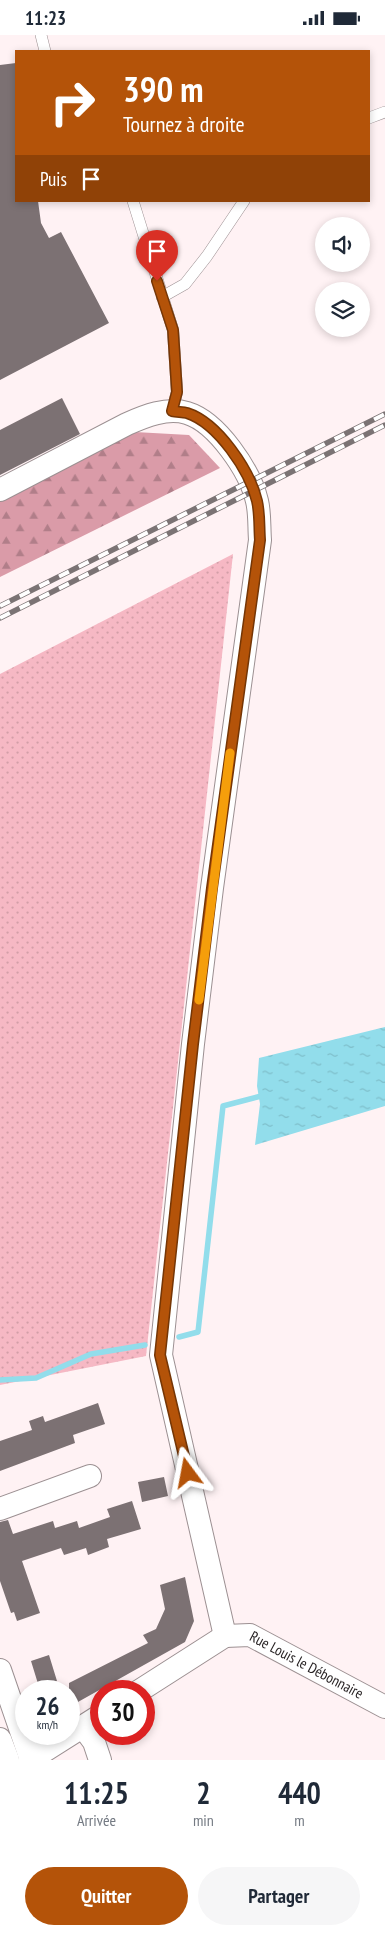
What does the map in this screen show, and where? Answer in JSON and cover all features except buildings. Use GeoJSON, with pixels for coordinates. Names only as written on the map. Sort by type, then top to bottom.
{"type":"FeatureCollection","features":[{"type":"Feature","properties":{"kind":"street"},"geometry":{"type":"LineString","coordinates":[[0,490],[127,424],[145,417],[172,411],[187,413],[202,420],[231,450],[244,469],[252,486],[259,514],[260,540],[212,888],[193,1044],[160,1355],[225,1636],[155,1680]]}},
{"type":"Feature","properties":{"kind":"street"},"geometry":{"type":"LineString","coordinates":[[0,1509],[90,1476]]}},
{"type":"Feature","properties":{"kind":"street","name":"Rue Louis le Débonnaire"},"geometry":{"type":"LineString","coordinates":[[225,1636],[250,1635],[385,1707]]}},
{"type":"Feature","properties":{"kind":"street"},"geometry":{"type":"LineString","coordinates":[[0,1670],[30,1760],[90,1722]]}},
{"type":"Feature","properties":{"kind":"street"},"geometry":{"type":"LineString","coordinates":[[0,1739],[8,1760]]}},
{"type":"Feature","properties":{"kind":"street"},"geometry":{"type":"LineString","coordinates":[[95,1745],[100,1760]]}},
{"type":"Feature","properties":{"kind":"lane"},"geometry":{"type":"LineString","coordinates":[[41,35],[45,50]]}},
{"type":"Feature","properties":{"kind":"lane"},"geometry":{"type":"LineString","coordinates":[[370,118],[385,112]]}},
{"type":"Feature","properties":{"kind":"lane"},"geometry":{"type":"LineString","coordinates":[[132,202],[173,330],[177,392],[172,411]]}},
{"type":"Feature","properties":{"kind":"lane"},"geometry":{"type":"LineString","coordinates":[[162,297],[185,283],[207,256],[243,202]]}},
{"type":"Feature","properties":{"kind":"shaded area"},"geometry":{"type":"Polygon","coordinates":[[[233,554],[146,1356],[0,1385],[0,674],[233,554]]]}},
{"type":"Feature","properties":{"kind":"green space"},"geometry":{"type":"Polygon","coordinates":[[[135,432],[189,435],[220,468],[0,577],[0,501],[135,432]]]}},
{"type":"Feature","properties":{"kind":"water"},"geometry":{"type":"Polygon","coordinates":[[[385,1027],[385,1106],[255,1145],[260,1104],[257,1086],[259,1058],[385,1027]]]}},
{"type":"Feature","properties":{"kind":"waterway"},"geometry":{"type":"LineString","coordinates":[[179,1337],[198,1332],[223,1106],[265,1095]]}},
{"type":"Feature","properties":{"kind":"waterway"},"geometry":{"type":"LineString","coordinates":[[0,1380],[36,1378],[91,1354],[145,1345]]}},
{"type":"Feature","properties":{"kind":"railway"},"geometry":{"type":"LineString","coordinates":[[0,606],[385,414]]}},
{"type":"Feature","properties":{"kind":"railway"},"geometry":{"type":"LineString","coordinates":[[0,618],[385,425]]}},
{"type":"Feature","properties":{"kind":"slow traffic"},"geometry":{"type":"LineString","coordinates":[[199,1000],[230,753]]}},
{"type":"Feature","properties":{"kind":"route"},"geometry":{"type":"LineString","coordinates":[[157,281],[173,330],[177,392],[172,411],[187,413],[202,420],[231,450],[244,469],[257,501],[260,540],[212,888],[193,1044],[160,1355],[188,1473]]}}]}
